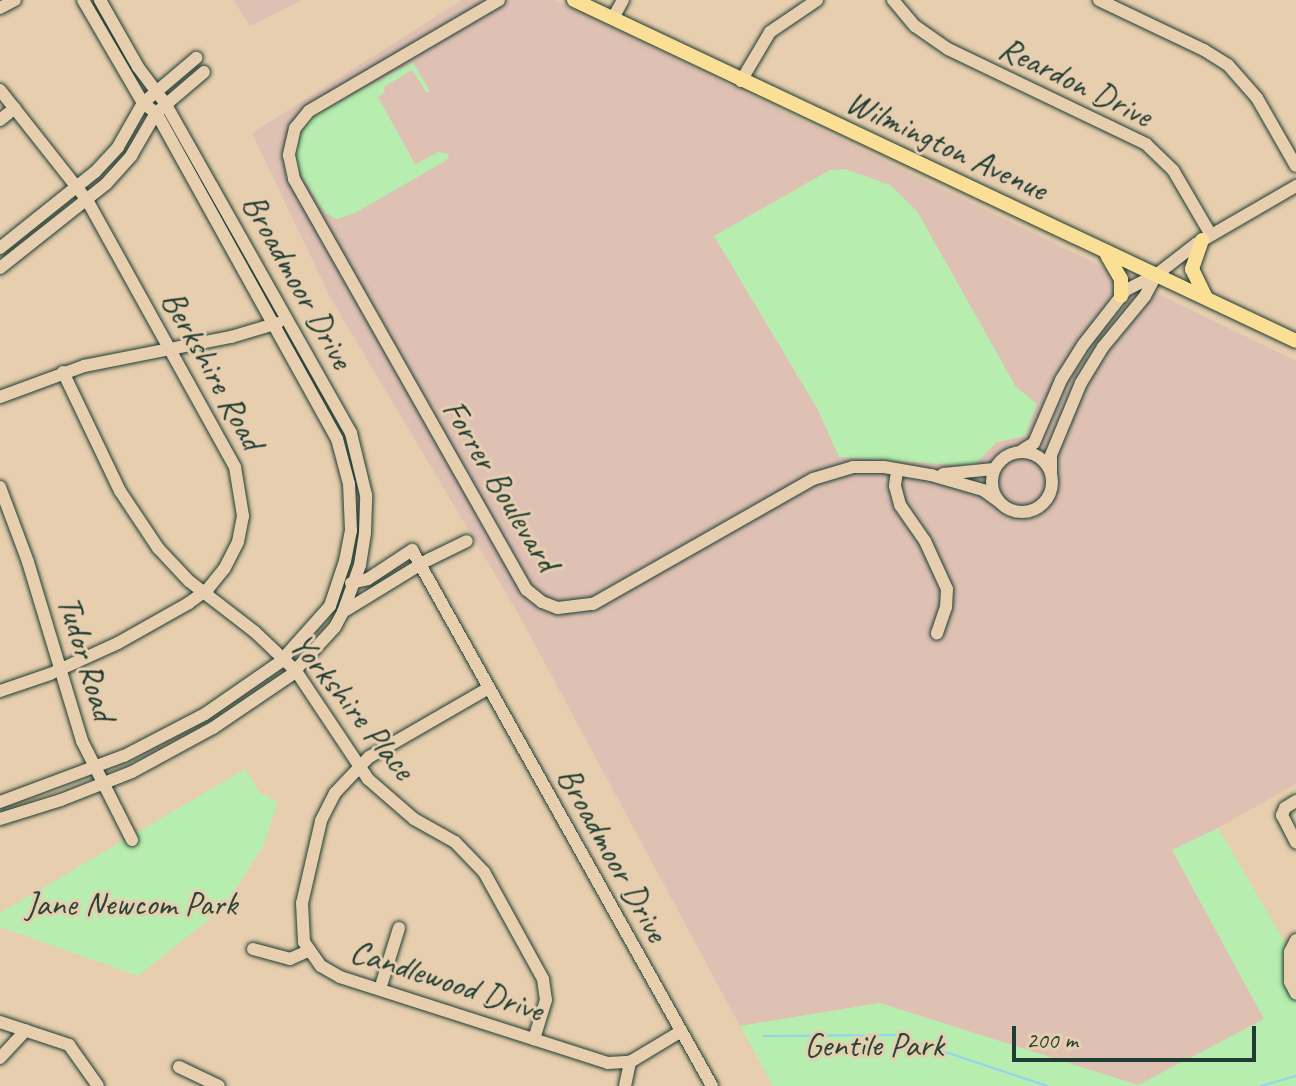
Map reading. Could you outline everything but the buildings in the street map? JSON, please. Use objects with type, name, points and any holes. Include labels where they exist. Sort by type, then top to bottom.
[{"type":"main road","name":"Wilmington Avenue","points":[[574,0],[1296,341]]},
{"type":"main road","points":[[1206,299],[1192,269],[1207,237]]},
{"type":"main road","points":[[1104,251],[1118,271],[1121,296]]},
{"type":"street","points":[[0,8],[15,0]]},
{"type":"street","name":"Broadmoor Drive","points":[[83,0],[149,97],[161,108],[286,318],[357,449],[366,514],[364,545],[343,612]]},
{"type":"street","name":"Broadmoor Drive","points":[[100,0],[149,97]]},
{"type":"street","name":"Forrer Boulevard","points":[[499,0],[309,111],[295,128],[290,143],[294,179],[521,582],[542,602],[567,609],[593,604],[830,473],[868,466],[931,475],[983,490],[1014,511],[1038,508],[1051,491],[1051,455],[1081,383],[1103,347],[1145,296],[1156,275]]},
{"type":"street","points":[[613,18],[623,0]]},
{"type":"street","points":[[741,81],[770,32],[817,0]]},
{"type":"street","name":"Reardon Drive","points":[[893,0],[915,26],[948,49],[1146,144],[1173,170],[1207,237]]},
{"type":"street","points":[[1099,0],[1204,50],[1228,65],[1257,98],[1296,166]]},
{"type":"street","points":[[0,248],[111,156],[149,97],[196,58]]},
{"type":"street","points":[[0,268],[87,200],[123,167],[161,108],[204,72]]},
{"type":"street","name":"Berkshire Road","points":[[0,90],[87,200],[235,467],[243,501],[242,530],[232,557],[203,593],[151,626],[59,670],[0,691]]},
{"type":"street","points":[[0,120],[15,108]]},
{"type":"street","name":"Broadmoor Drive","points":[[161,108],[343,453],[351,514],[349,543],[339,582],[330,606],[284,659]]},
{"type":"street","name":"Forrer Boulevard","points":[[931,475],[994,469],[1009,454],[1034,443],[1061,380],[1083,345],[1121,296],[1156,275],[1207,237],[1296,186]]},
{"type":"street","points":[[0,397],[63,372],[273,325],[286,318]]},
{"type":"street","name":"Yorkshire Place","points":[[63,372],[132,512],[165,557],[296,671],[358,767],[396,806],[455,842],[484,872],[543,979],[546,1000],[534,1039]]},
{"type":"street","points":[[1021,451],[1041,458],[1051,472]]},
{"type":"street","points":[[994,469],[991,482],[998,501]]},
{"type":"street","points":[[897,471],[895,486],[900,505],[925,541],[947,589],[946,607],[937,633]]},
{"type":"street","name":"Tudor Road","points":[[0,487],[28,562],[82,741],[132,840]]},
{"type":"street","points":[[0,819],[102,785],[213,728],[296,671],[335,627],[343,612],[467,541]]},
{"type":"street","points":[[339,582],[354,584],[368,579],[412,550],[419,566]]},
{"type":"street","name":"Broadmoor Drive","points":[[419,566],[712,1086]]},
{"type":"street","points":[[0,802],[95,769],[205,714],[284,659]]},
{"type":"street","points":[[308,951],[301,920],[316,837],[327,807],[358,767],[487,689]]},
{"type":"street","points":[[1296,801],[1283,811],[1296,843]]},
{"type":"street","points":[[380,989],[399,928]]},
{"type":"street","points":[[1296,940],[1290,952],[1290,982],[1296,994]]},
{"type":"street","name":"Candlewood Drive","points":[[253,949],[290,959],[308,951],[329,971],[380,989],[611,1064],[630,1062]]},
{"type":"street","points":[[0,1022],[75,1049],[98,1086]]},
{"type":"street","points":[[0,1058],[26,1030]]},
{"type":"street","points":[[625,1086],[630,1062],[680,1032]]},
{"type":"street","points":[[179,1067],[219,1086]]},
{"type":"shaded area","points":[[233,0],[302,0],[250,26]]},
{"type":"shaded area","points":[[462,0],[554,0],[1296,361],[1296,784],[1195,841],[1278,1044],[1140,1086],[880,1003],[740,1026],[519,615],[330,297],[252,133]]},
{"type":"green space","points":[[413,62],[430,92],[426,92],[412,70],[385,86],[384,93],[378,97],[415,164],[439,152],[449,154],[447,160],[355,213],[337,219],[325,213],[301,175],[295,155],[300,134],[312,117]]},
{"type":"green space","points":[[845,169],[890,185],[917,211],[1016,387],[1037,404],[1025,436],[997,442],[973,466],[839,457],[818,410],[714,236],[830,170]]},
{"type":"green space","name":"Jane Newcom Park","points":[[245,769],[260,793],[278,802],[264,844],[235,891],[208,920],[138,976],[0,927],[0,913]]},
{"type":"green space","name":"Gentile Park","points":[[1218,828],[1296,961],[1296,1086],[773,1086],[740,1026],[880,1003],[1138,1085],[1264,1019],[1172,850]]},
{"type":"waterway","points":[[764,1036],[894,1035],[1047,1086]]},
{"type":"waterway","points":[[1261,1086],[1296,1076]]}]
